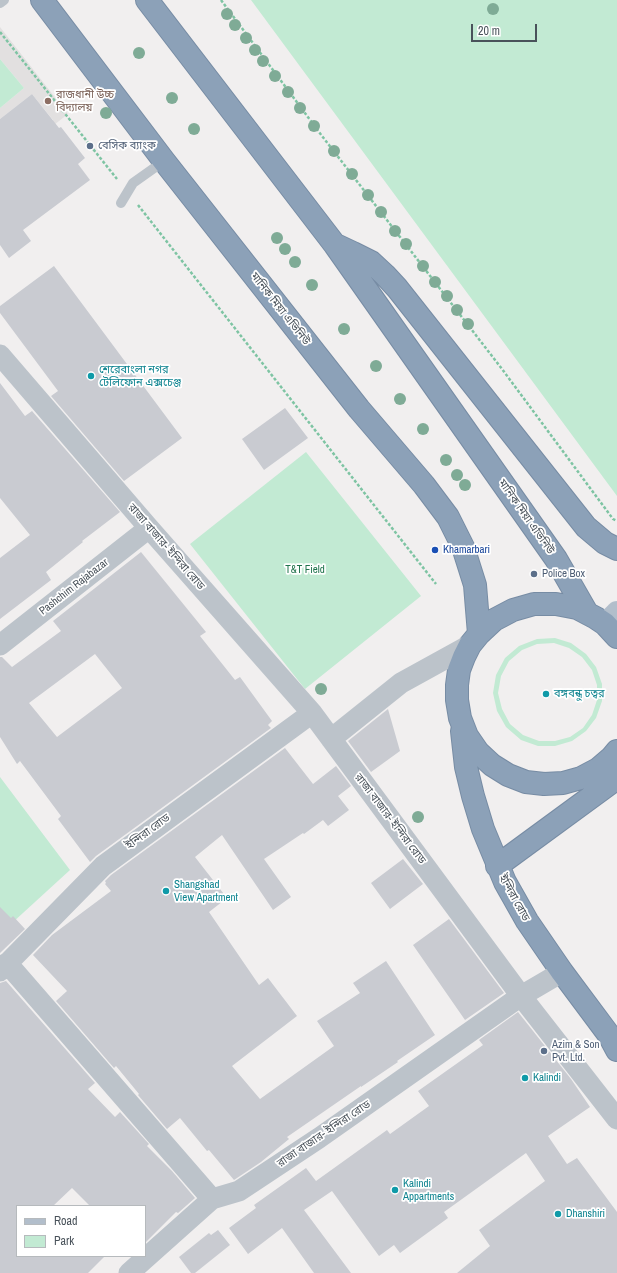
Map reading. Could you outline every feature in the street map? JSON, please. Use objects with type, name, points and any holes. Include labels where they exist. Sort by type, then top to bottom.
[{"type":"highway","name":"মানিক মিয়া এভিনিউ","points":[[42,0],[164,161],[359,409],[424,485],[448,517],[463,547],[475,585],[474,640]]},
{"type":"highway","name":"মানিক মিয়া এভিনিউ","points":[[147,0],[335,244],[556,559],[587,613]]},
{"type":"highway","points":[[335,244],[371,262],[385,275],[397,288],[586,527],[605,542],[617,548]]},
{"type":"highway","points":[[613,624],[577,608],[556,604],[534,604],[513,610],[494,620],[474,640],[464,657],[460,670],[457,685],[457,700],[462,723],[467,736],[478,752],[492,765],[508,775],[526,782],[544,784],[563,783],[581,778],[598,769],[617,751]]},
{"type":"highway","name":"ইন্দিরা রোড","points":[[462,723],[466,767],[473,796],[483,829],[497,866],[527,921],[609,1036],[617,1050]]},
{"type":"highway","points":[[497,866],[617,778]]},
{"type":"street","name":"রাজা বাজার- ইন্দিরা রোড","points":[[0,355],[149,528],[312,713],[521,996]]},
{"type":"street","name":"Pashchim Rajabazar","points":[[0,645],[149,528]]},
{"type":"street","points":[[331,739],[401,683],[474,640]]},
{"type":"street","name":"ইন্দিরা রোড","points":[[4,967],[103,866],[312,713]]},
{"type":"street","points":[[4,967],[212,1199]]},
{"type":"street","name":"রাজা বাজার- ইন্দিরা রোড","points":[[129,1273],[212,1199],[239,1191],[319,1138],[521,996],[562,972]]},
{"type":"street","points":[[521,996],[617,1119]]},
{"type":"lane","points":[[0,3],[4,0]]},
{"type":"lane","points":[[121,203],[133,183],[164,161]]},
{"type":"path","points":[[221,0],[322,136],[502,369],[613,519],[617,521]]},
{"type":"path","points":[[0,32],[128,192],[436,584]]},
{"type":"shaded area","name":"রাজধানী উচ্চ বিদ্যালয়","points":[[0,27],[68,114],[0,167],[53,120],[32,94],[0,119],[0,108],[24,88],[0,59]]},
{"type":"green space","points":[[251,0],[617,0],[617,496]]},
{"type":"green space","points":[[0,59],[24,88],[0,108]]},
{"type":"green space","name":"T&T Field","points":[[306,452],[421,596],[305,689],[190,544]]},
{"type":"green space","points":[[555,638],[571,643],[586,654],[596,667],[602,684],[602,701],[596,718],[586,731],[572,741],[555,746],[538,746],[521,740],[506,727],[497,711],[493,693],[496,675],[505,658],[519,646],[537,639]],"holes":[[[554,643],[569,648],[582,657],[592,670],[597,685],[597,700],[592,715],[583,728],[570,737],[555,741],[539,741],[523,735],[510,724],[502,709],[498,693],[501,676],[509,661],[522,650],[537,644]]]},
{"type":"green space","points":[[0,777],[70,870],[0,934]]},
{"type":"building","points":[[32,94],[59,128],[61,127],[85,158],[78,164],[90,180],[23,230],[31,241],[9,258],[0,245],[0,119]]},
{"type":"building","name":"শেরেবাংলা নগর টেলিফোন এক্সচেঞ্জ","points":[[54,266],[182,438],[124,481],[51,396],[58,391],[0,313],[0,306]]},
{"type":"building","points":[[0,383],[25,416],[32,411],[120,512],[82,541],[83,542],[46,572],[51,580],[0,619],[0,558],[30,535],[0,498]]},
{"type":"building","points":[[285,408],[308,438],[264,470],[242,439]]},
{"type":"building","points":[[141,552],[206,632],[200,636],[235,680],[240,677],[272,721],[268,725],[271,728],[96,856],[90,862],[58,819],[61,816],[20,761],[17,764],[0,737],[0,657],[2,657],[12,667],[61,631],[53,621]],"holes":[[[95,654],[122,688],[57,737],[29,703]]]},
{"type":"building","points":[[388,709],[400,751],[371,772],[348,741]]},
{"type":"building","points":[[285,748],[313,784],[336,766],[351,786],[338,796],[349,810],[328,826],[323,820],[304,834],[303,833],[264,859],[291,897],[273,910],[222,835],[195,857],[227,898],[209,912],[259,985],[268,978],[297,1016],[232,1066],[260,1099],[334,1046],[317,1021],[360,993],[353,983],[386,961],[435,1035],[397,1061],[398,1062],[287,1137],[289,1139],[261,1162],[234,1180],[209,1150],[207,1151],[180,1118],[167,1129],[116,1066],[114,1068],[56,1001],[67,991],[33,955],[52,935],[111,891],[105,884],[105,881],[111,875]]},
{"type":"building","points":[[403,859],[423,884],[390,909],[371,883]]},
{"type":"building","points":[[0,907],[11,918],[13,916],[25,929],[0,953]]},
{"type":"building","points":[[449,919],[504,993],[465,1020],[413,945]]},
{"type":"building","points":[[6,981],[95,1083],[88,1089],[115,1117],[120,1112],[149,1144],[147,1146],[172,1171],[195,1198],[178,1213],[176,1212],[146,1242],[146,1205],[89,1205],[72,1188],[54,1205],[16,1205],[16,1257],[104,1257],[88,1273],[0,1273],[0,983]]},
{"type":"building","points":[[518,1012],[571,1079],[590,1107],[548,1136],[567,1164],[577,1158],[617,1212],[617,1273],[457,1273],[490,1246],[479,1230],[545,1181],[526,1153],[444,1212],[448,1218],[400,1253],[394,1245],[379,1256],[332,1191],[304,1210],[351,1273],[314,1273],[282,1228],[248,1254],[229,1228],[256,1208],[254,1205],[306,1168],[316,1181],[387,1130],[390,1134],[429,1106],[418,1091],[483,1045],[479,1040]]},
{"type":"building","points":[[218,1230],[230,1245],[195,1273],[191,1273],[179,1257],[209,1233],[211,1235]]},
{"type":"place","name":"রাজধানী উচ্চ বিদ্যালয়","points":[[48,101]]},
{"type":"place","name":"বেসিক ব্যাংক","points":[[90,146]]},
{"type":"place","name":"শেরেবাংলা নগর টেলিফোন এক্সচেঞ্জ","points":[[91,376]]},
{"type":"place","name":"Khamarbari","points":[[435,550]]},
{"type":"place","name":"Police Box","points":[[534,574]]},
{"type":"place","name":"বঙ্গবন্ধু চত্বর","points":[[546,694]]},
{"type":"place","name":"Shangshad View Apartment","points":[[166,891]]},
{"type":"place","name":"Azim & Son Pvt. Ltd.","points":[[544,1051]]},
{"type":"place","name":"Kalindi","points":[[525,1078]]},
{"type":"place","name":"Kalindi Appartments","points":[[395,1190]]},
{"type":"place","name":"Dhanshiri","points":[[558,1214]]}]
